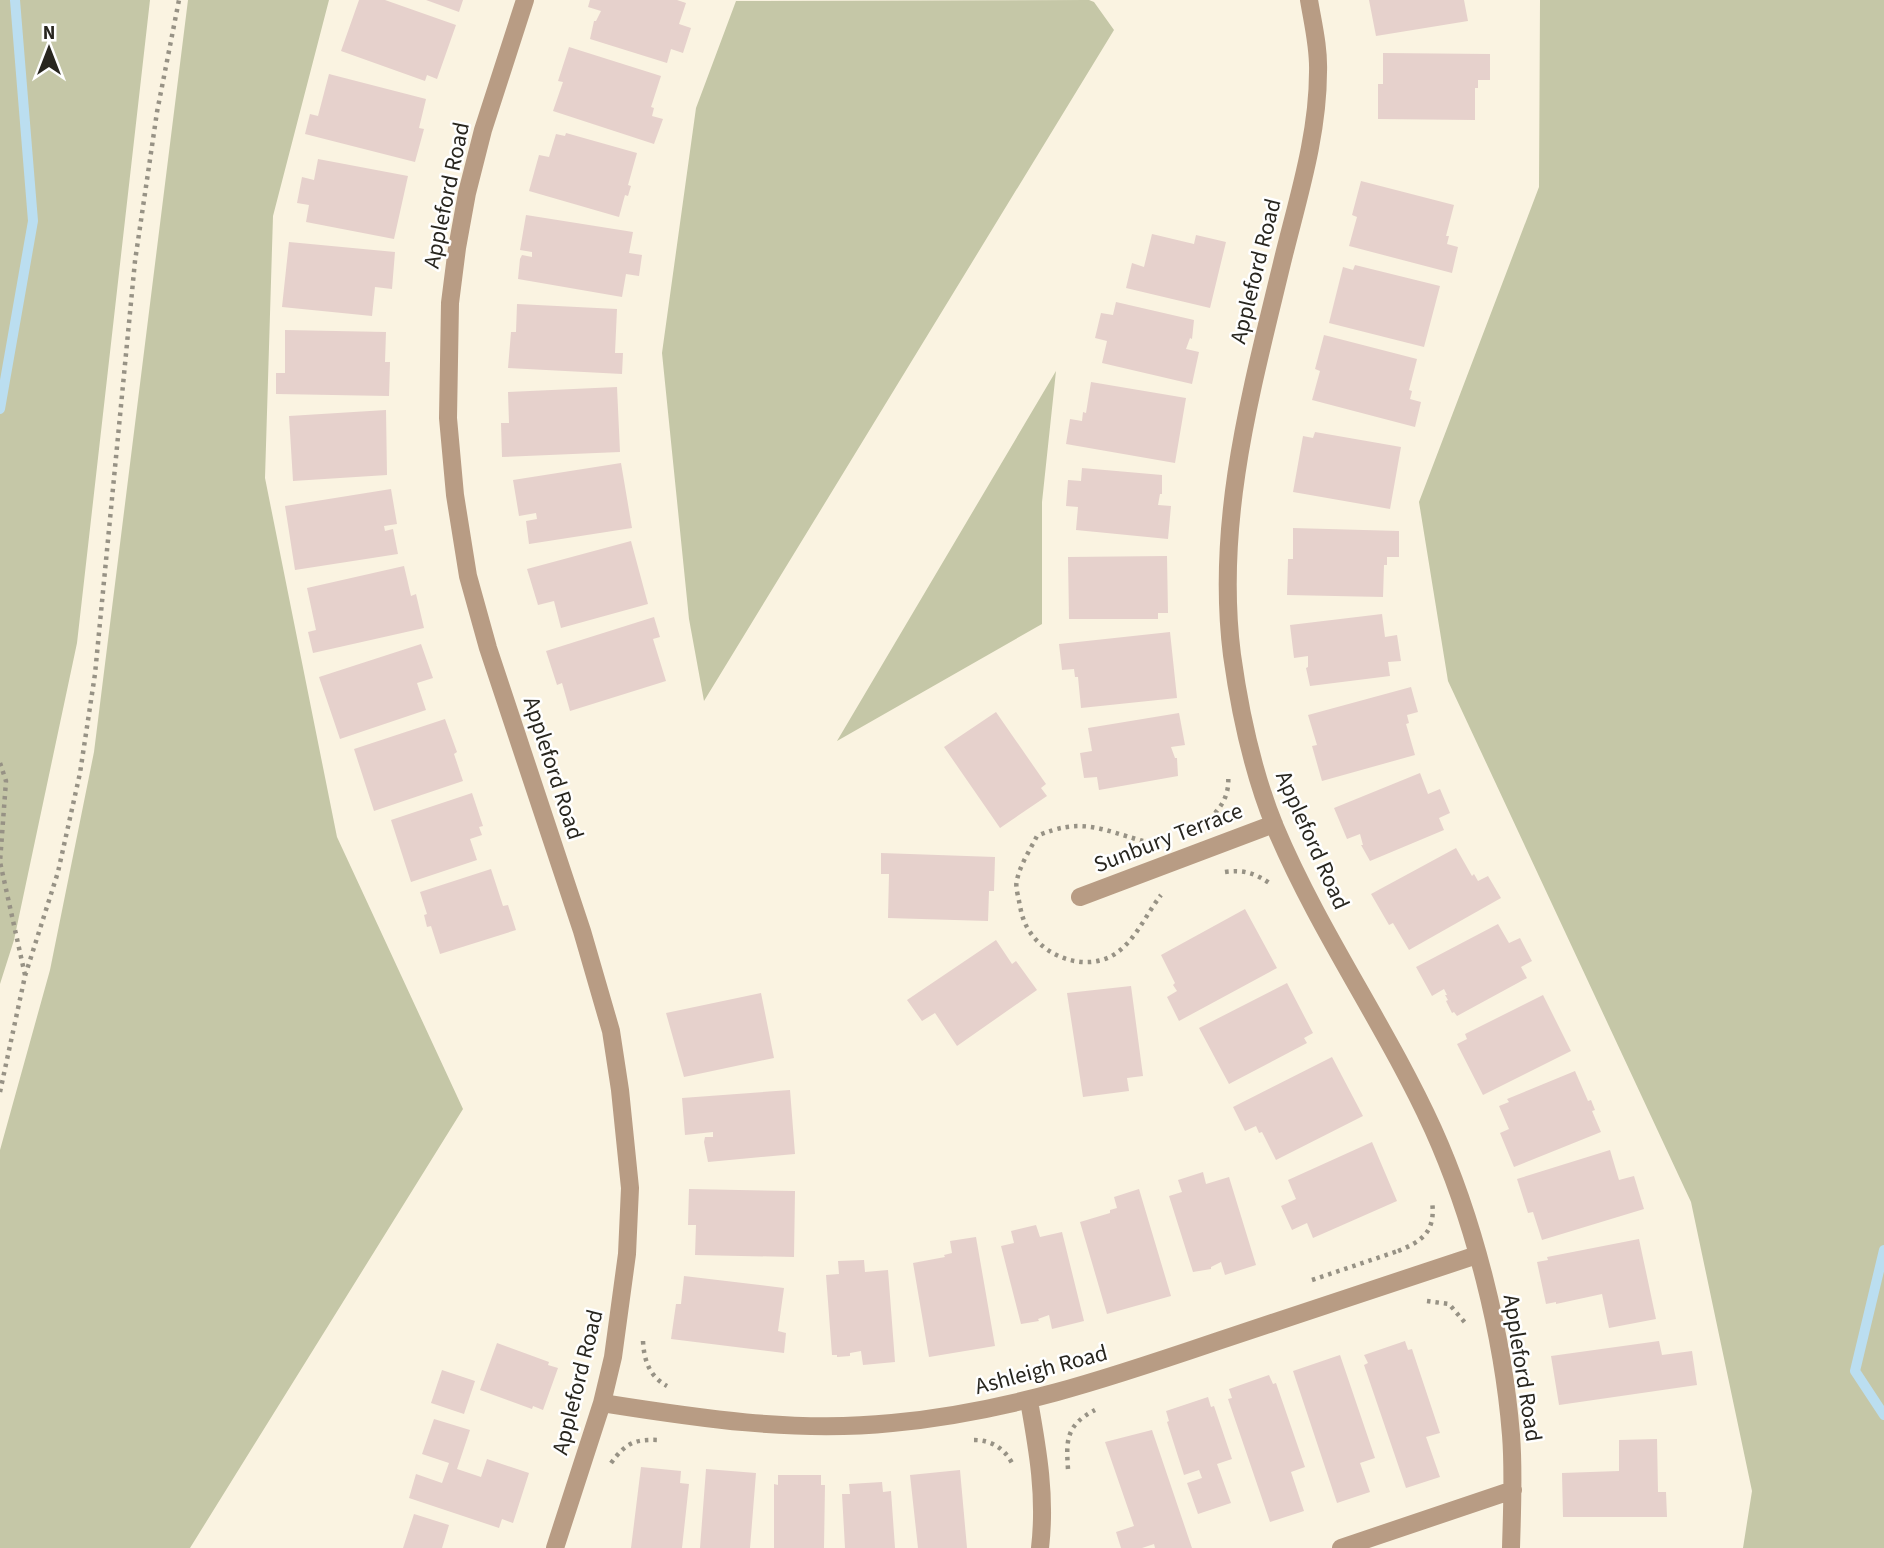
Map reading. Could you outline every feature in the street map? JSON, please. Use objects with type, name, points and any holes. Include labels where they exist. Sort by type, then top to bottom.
[{"type":"street","name":"Appleford Road","points":[[525,0],[483,130],[467,193],[450,303],[448,418],[455,495],[468,576],[488,648],[582,931],[611,1031],[630,1188],[621,1308],[601,1403],[555,1548]]},
{"type":"street","name":"Appleford Road","points":[[1309,0],[1319,68],[1317,103],[1237,463],[1228,555],[1229,612],[1238,691],[1258,779],[1274,824],[1310,901],[1434,1132],[1477,1255],[1494,1320],[1511,1434],[1511,1548]]},
{"type":"street","name":"Sunbury Terrace","points":[[1080,897],[1274,824]]},
{"type":"street","name":"Ashleigh Road","points":[[601,1403],[762,1424],[825,1426],[890,1424],[972,1413],[1029,1401],[1103,1380],[1477,1255]]},
{"type":"street","points":[[1029,1401],[1043,1482],[1044,1518],[1040,1548]]},
{"type":"street","points":[[1341,1548],[1513,1490]]},
{"type":"path","points":[[0,1092],[25,976],[58,872],[80,773],[95,674],[135,261],[157,112],[179,0]]},
{"type":"path","points":[[0,763],[6,781],[0,862],[25,976]]},
{"type":"path","points":[[1308,1281],[1398,1251]]},
{"type":"path","points":[[645,1329],[644,1356],[649,1370],[658,1381],[671,1388]]},
{"type":"path","points":[[607,1474],[611,1462],[634,1441],[664,1440]]},
{"type":"green space","points":[[0,0],[150,0],[77,643],[14,940],[0,984]]},
{"type":"green space","points":[[188,0],[329,0],[273,216],[265,478],[337,837],[463,1109],[190,1548],[0,1548],[0,1150],[50,970],[94,752]]},
{"type":"green space","points":[[1540,0],[1884,0],[1884,1548],[1743,1548],[1752,1491],[1691,1202],[1448,681],[1419,502],[1539,187]]},
{"type":"green space","points":[[736,1],[1094,2],[1114,30],[704,701],[689,619],[662,353],[696,108]]},
{"type":"green space","points":[[1056,371],[1042,502],[1042,624],[837,741]]},
{"type":"building","points":[[359,0],[385,0],[456,25],[437,79],[427,75],[425,81],[341,51]]},
{"type":"building","points":[[426,0],[463,0],[459,12]]},
{"type":"building","points":[[590,0],[677,0],[686,3],[679,24],[691,28],[683,53],[671,49],[667,63],[590,39],[594,21],[601,11],[588,7]]},
{"type":"building","points":[[1369,0],[1464,0],[1468,21],[1376,36]]},
{"type":"building","points":[[569,47],[661,76],[651,107],[654,108],[652,116],[663,119],[654,144],[553,111],[563,82],[558,81]]},
{"type":"building","points":[[1383,53],[1490,54],[1490,80],[1478,80],[1478,88],[1475,88],[1475,120],[1378,119],[1378,84],[1383,84]]},
{"type":"building","points":[[329,74],[426,99],[419,128],[424,129],[415,162],[305,134],[310,114],[318,116]]},
{"type":"building","points":[[566,133],[637,153],[628,185],[631,186],[628,196],[625,195],[619,217],[529,191],[539,155],[549,157],[556,134],[565,136]]},
{"type":"building","points":[[318,159],[408,176],[394,239],[306,222],[309,205],[297,203],[302,177],[314,180]]},
{"type":"building","points":[[1361,181],[1454,205],[1446,236],[1449,236],[1447,244],[1458,247],[1452,273],[1349,246],[1357,217],[1352,215]]},
{"type":"building","points":[[526,215],[633,232],[629,253],[642,255],[639,276],[626,274],[622,297],[518,279],[522,255],[532,257],[532,252],[520,250]]},
{"type":"building","points":[[1152,234],[1194,244],[1196,235],[1226,242],[1210,308],[1126,288],[1132,263],[1144,267]]},
{"type":"building","points":[[289,242],[395,252],[392,289],[375,287],[372,316],[282,307]]},
{"type":"building","points":[[1355,265],[1440,286],[1424,347],[1329,323],[1343,267],[1353,270]]},
{"type":"building","points":[[1116,302],[1194,320],[1192,339],[1190,338],[1186,349],[1199,352],[1192,384],[1102,363],[1107,341],[1095,338],[1101,313],[1113,315]]},
{"type":"building","points":[[517,304],[617,309],[615,353],[623,353],[622,374],[508,368],[511,332],[516,332]]},
{"type":"building","points":[[285,330],[386,332],[385,362],[390,362],[389,396],[276,394],[276,373],[285,373]]},
{"type":"building","points":[[1324,335],[1417,359],[1409,390],[1412,391],[1410,399],[1421,402],[1415,427],[1312,400],[1320,371],[1315,369]]},
{"type":"building","points":[[1091,382],[1186,398],[1175,463],[1066,444],[1070,419],[1082,421],[1083,412],[1086,413]]},
{"type":"building","points":[[617,387],[620,452],[502,457],[501,423],[509,423],[508,392]]},
{"type":"building","points":[[386,410],[387,475],[293,481],[289,416]]},
{"type":"building","points":[[1315,432],[1401,447],[1390,509],[1293,492],[1303,436],[1313,438]]},
{"type":"building","points":[[621,463],[632,528],[529,544],[526,521],[537,519],[536,513],[519,516],[513,480]]},
{"type":"building","points":[[1082,468],[1162,475],[1162,494],[1158,505],[1171,506],[1168,539],[1076,530],[1078,507],[1066,506],[1068,480],[1081,481]]},
{"type":"building","points":[[391,489],[397,524],[384,526],[385,531],[393,529],[398,554],[295,570],[285,506]]},
{"type":"building","points":[[1293,528],[1399,531],[1399,557],[1387,557],[1387,565],[1384,565],[1383,597],[1287,595],[1288,559],[1293,559]]},
{"type":"building","points":[[631,541],[648,604],[561,628],[554,601],[538,605],[527,569]]},
{"type":"building","points":[[1167,556],[1168,613],[1158,613],[1158,619],[1069,619],[1068,557]]},
{"type":"building","points":[[404,566],[411,596],[416,594],[424,628],[313,653],[308,632],[316,630],[307,588]]},
{"type":"building","points":[[1382,614],[1385,637],[1397,635],[1401,661],[1388,662],[1390,676],[1310,686],[1306,668],[1308,656],[1294,658],[1290,625]]},
{"type":"building","points":[[654,617],[660,637],[653,639],[666,681],[570,711],[562,683],[557,685],[546,651]]},
{"type":"building","points":[[1170,632],[1177,698],[1081,708],[1078,677],[1075,677],[1074,669],[1062,670],[1059,644]]},
{"type":"building","points":[[421,644],[433,678],[417,683],[426,710],[340,739],[319,677]]},
{"type":"building","points":[[1411,687],[1418,712],[1407,715],[1409,723],[1406,724],[1415,755],[1322,781],[1312,746],[1317,745],[1308,715]]},
{"type":"building","points":[[996,712],[1046,784],[1041,788],[1047,796],[1000,828],[944,747]]},
{"type":"building","points":[[1179,713],[1185,745],[1171,747],[1177,758],[1178,776],[1099,790],[1097,777],[1084,778],[1080,753],[1092,751],[1088,728]]},
{"type":"building","points":[[445,719],[457,752],[454,754],[463,781],[374,811],[354,749]]},
{"type":"building","points":[[1420,773],[1428,794],[1440,789],[1450,813],[1439,818],[1444,830],[1370,861],[1361,845],[1360,834],[1347,839],[1334,808]]},
{"type":"building","points":[[472,793],[483,826],[479,827],[482,835],[470,839],[477,860],[411,882],[391,820]]},
{"type":"building","points":[[1456,848],[1472,876],[1474,874],[1478,881],[1488,876],[1501,898],[1409,950],[1393,923],[1389,925],[1371,894]]},
{"type":"building","points":[[881,853],[995,857],[994,891],[989,891],[988,921],[888,918],[889,874],[881,874]]},
{"type":"building","points":[[491,869],[503,906],[508,905],[516,930],[440,954],[431,926],[427,927],[424,915],[427,914],[420,892]]},
{"type":"building","points":[[1245,909],[1277,968],[1179,1021],[1167,997],[1177,991],[1173,985],[1175,983],[1161,955]]},
{"type":"building","points":[[1498,924],[1509,943],[1520,938],[1532,961],[1521,967],[1527,978],[1457,1016],[1452,1013],[1446,1001],[1448,1000],[1444,989],[1432,996],[1416,967]]},
{"type":"building","points":[[996,940],[1012,964],[1016,961],[1037,990],[957,1046],[935,1013],[922,1021],[907,1000]]},
{"type":"building","points":[[1287,983],[1313,1033],[1304,1038],[1307,1043],[1229,1084],[1199,1028]]},
{"type":"building","points":[[1131,986],[1143,1076],[1127,1078],[1129,1091],[1083,1097],[1067,993]]},
{"type":"building","points":[[761,993],[774,1058],[684,1077],[666,1013]]},
{"type":"building","points":[[1543,995],[1571,1051],[1483,1095],[1457,1044],[1467,1039],[1465,1034]]},
{"type":"building","points":[[1332,1057],[1363,1116],[1276,1160],[1262,1132],[1259,1133],[1256,1126],[1245,1131],[1233,1107]]},
{"type":"building","points":[[1575,1071],[1588,1101],[1591,1100],[1595,1110],[1592,1111],[1601,1132],[1514,1167],[1500,1133],[1509,1129],[1499,1106],[1509,1102],[1507,1099]]},
{"type":"building","points":[[790,1090],[795,1154],[708,1162],[704,1142],[705,1137],[713,1137],[713,1132],[685,1135],[682,1098]]},
{"type":"building","points":[[1372,1142],[1397,1201],[1313,1238],[1307,1223],[1292,1230],[1281,1206],[1296,1199],[1288,1180]]},
{"type":"building","points":[[1610,1150],[1619,1180],[1634,1176],[1644,1209],[1542,1240],[1533,1212],[1528,1213],[1517,1179]]},
{"type":"building","points":[[1203,1172],[1206,1184],[1229,1177],[1256,1265],[1225,1275],[1221,1262],[1211,1269],[1193,1272],[1169,1196],[1182,1192],[1178,1180]]},
{"type":"building","points":[[689,1189],[795,1191],[794,1257],[695,1255],[696,1225],[688,1225]]},
{"type":"building","points":[[1139,1189],[1171,1296],[1107,1314],[1080,1222],[1110,1213],[1110,1210],[1117,1208],[1114,1197]]},
{"type":"building","points":[[1036,1225],[1040,1237],[1062,1232],[1084,1321],[1052,1329],[1049,1315],[1038,1319],[1039,1321],[1021,1324],[1001,1246],[1014,1243],[1011,1231]]},
{"type":"building","points":[[976,1237],[995,1346],[929,1357],[913,1263],[945,1257],[944,1255],[952,1253],[950,1241]]},
{"type":"building","points":[[1639,1239],[1656,1319],[1609,1328],[1602,1294],[1546,1304],[1537,1262],[1548,1260],[1547,1257]]},
{"type":"building","points":[[864,1260],[865,1272],[888,1270],[895,1362],[863,1365],[861,1351],[850,1353],[850,1356],[832,1355],[826,1275],[839,1274],[838,1261]]},
{"type":"building","points":[[684,1276],[784,1288],[778,1331],[786,1333],[784,1353],[671,1339],[676,1304],[681,1304]]},
{"type":"building","points":[[1405,1341],[1408,1350],[1412,1349],[1440,1433],[1426,1437],[1440,1477],[1406,1488],[1364,1365],[1368,1363],[1364,1355]]},
{"type":"building","points":[[1659,1341],[1662,1355],[1692,1351],[1697,1385],[1559,1405],[1551,1356]]},
{"type":"building","points":[[497,1343],[549,1362],[548,1365],[558,1368],[543,1410],[533,1406],[532,1409],[480,1390]]},
{"type":"building","points":[[1340,1355],[1375,1458],[1360,1463],[1370,1492],[1337,1503],[1293,1371]]},
{"type":"building","points":[[442,1370],[475,1381],[464,1414],[431,1403]]},
{"type":"building","points":[[1269,1375],[1273,1384],[1276,1383],[1305,1467],[1291,1472],[1304,1511],[1270,1522],[1228,1399],[1232,1398],[1229,1389]]},
{"type":"building","points":[[1208,1397],[1211,1407],[1214,1406],[1232,1459],[1217,1464],[1231,1503],[1198,1514],[1187,1483],[1202,1478],[1199,1470],[1184,1475],[1166,1411]]},
{"type":"building","points":[[434,1419],[470,1430],[457,1469],[481,1477],[487,1459],[529,1473],[513,1523],[502,1519],[499,1528],[409,1498],[416,1474],[442,1483],[449,1463],[422,1454]]},
{"type":"building","points":[[1152,1430],[1192,1548],[1155,1548],[1154,1544],[1142,1548],[1121,1548],[1116,1532],[1134,1526],[1105,1442]]},
{"type":"building","points":[[1657,1439],[1658,1492],[1666,1492],[1667,1517],[1563,1517],[1562,1473],[1619,1471],[1619,1440]]},
{"type":"building","points":[[641,1467],[681,1471],[680,1483],[689,1484],[682,1548],[631,1548]]},
{"type":"building","points":[[706,1469],[756,1473],[750,1548],[700,1548]]},
{"type":"building","points":[[960,1470],[967,1548],[918,1548],[910,1475]]},
{"type":"building","points":[[778,1475],[821,1475],[821,1485],[825,1485],[824,1548],[774,1548],[774,1484],[778,1485]]},
{"type":"building","points":[[882,1482],[883,1492],[891,1491],[895,1548],[845,1548],[842,1494],[850,1494],[849,1484]]},
{"type":"building","points":[[414,1514],[449,1525],[442,1548],[403,1548]]},
{"type":"waterway","points":[[0,409],[33,221],[15,0]]},
{"type":"waterway","points":[[1884,1250],[1855,1371],[1884,1415]]}]
